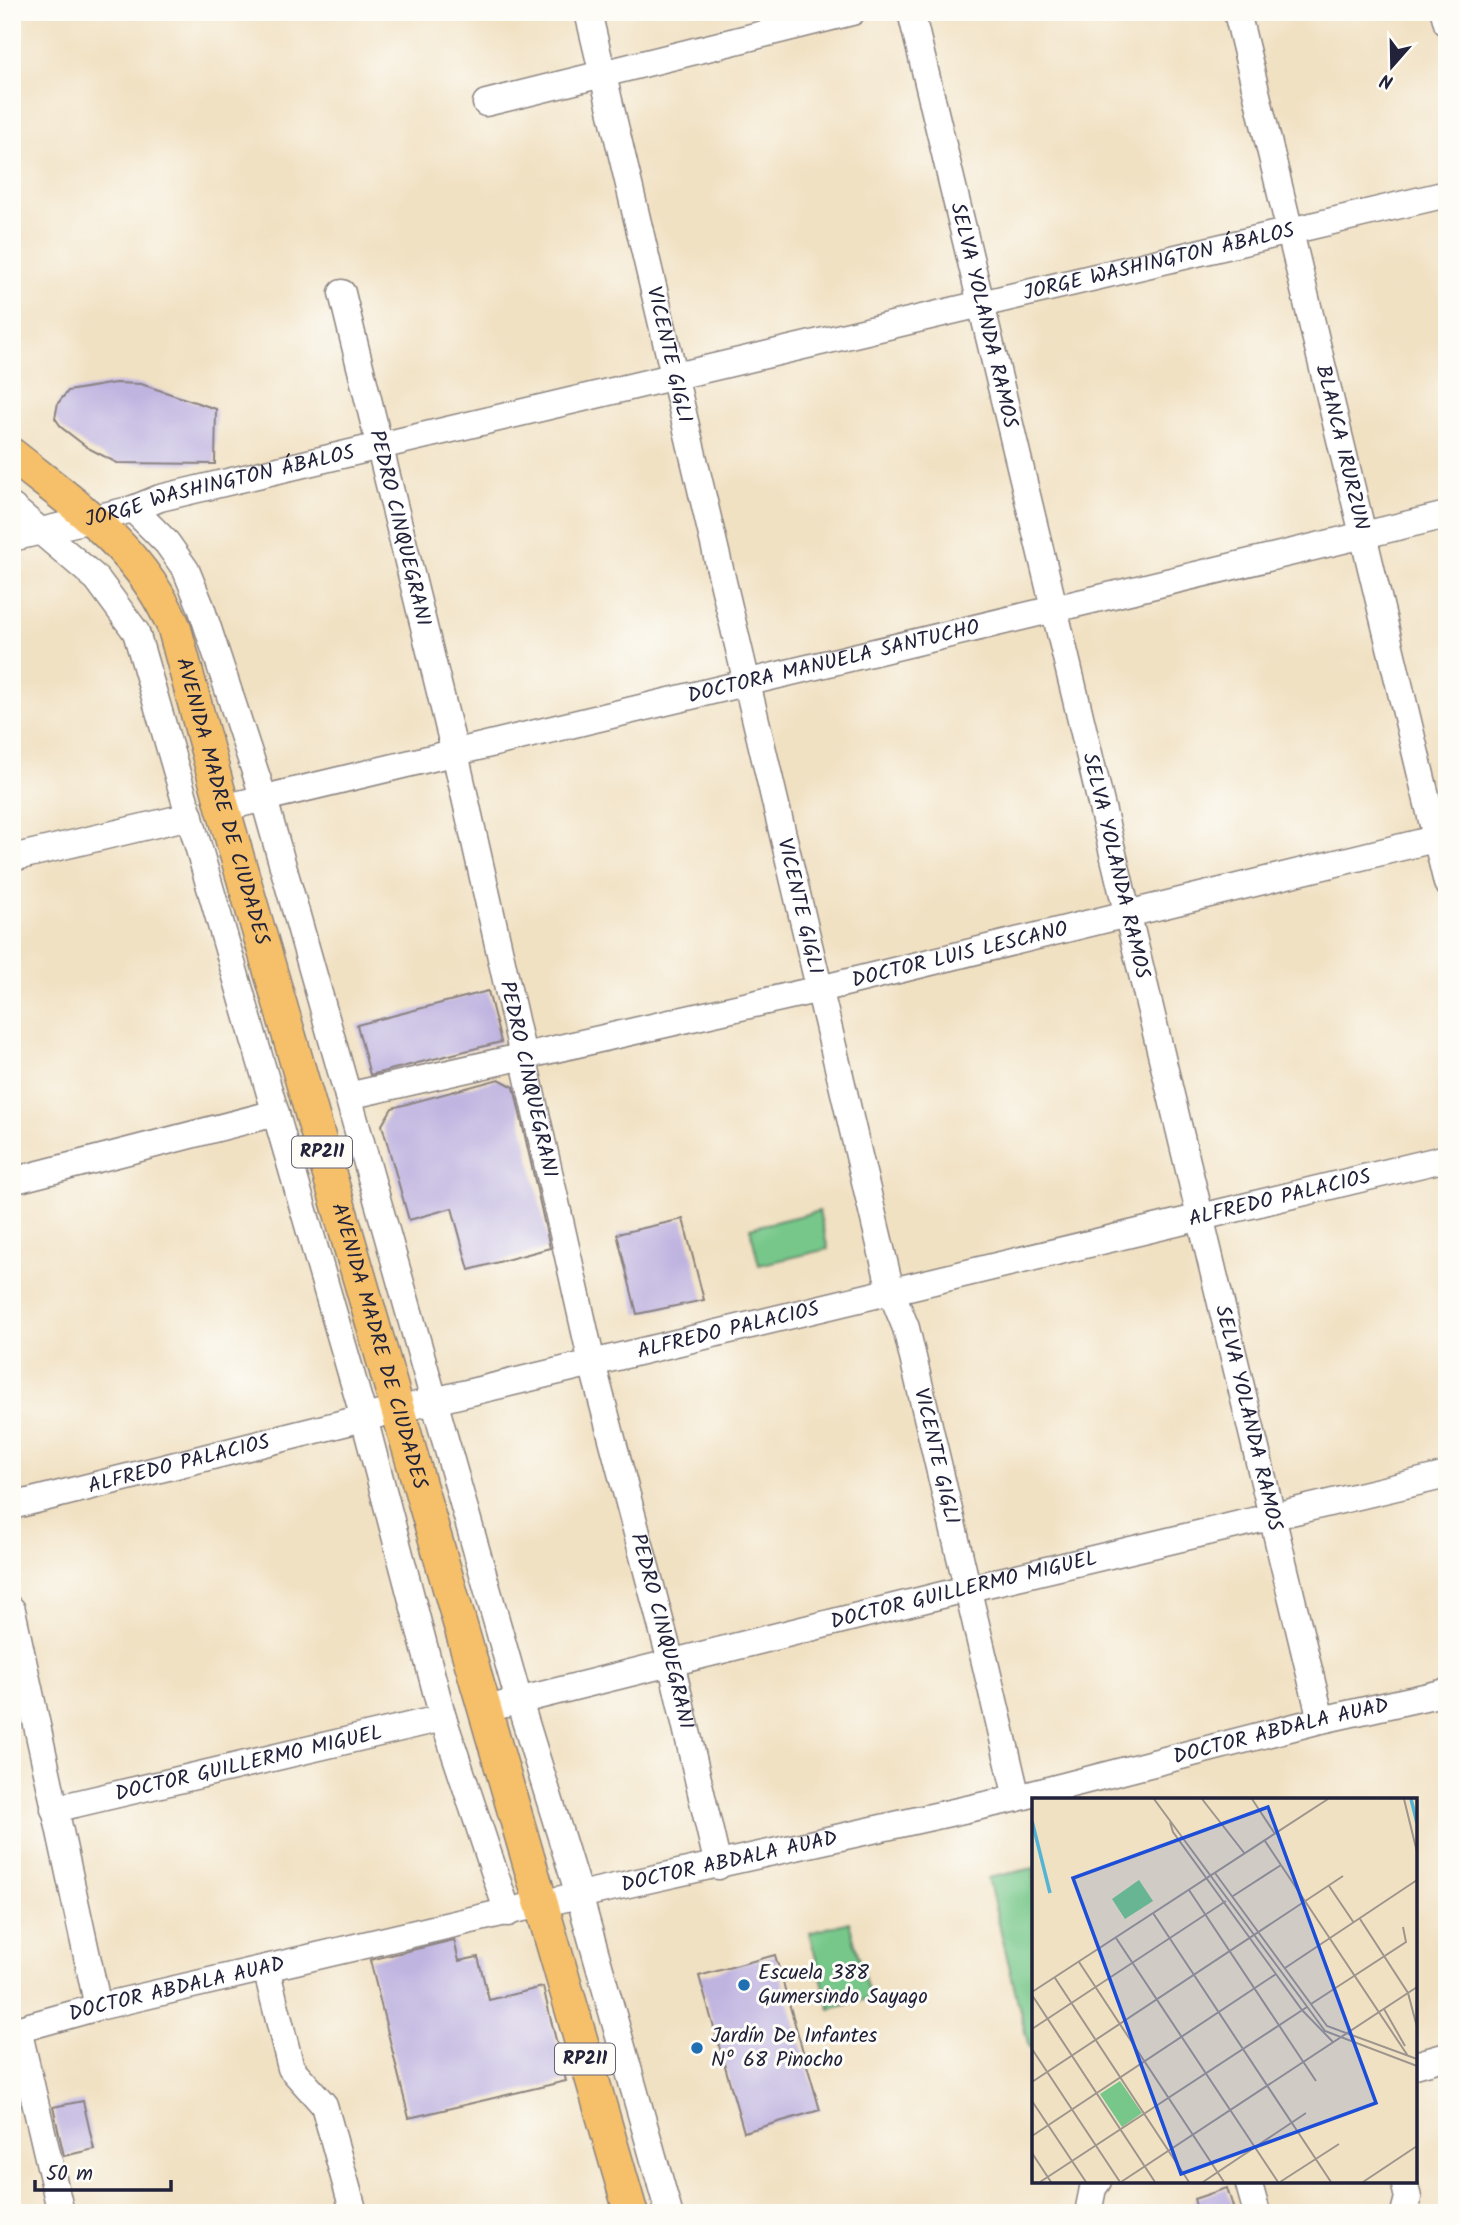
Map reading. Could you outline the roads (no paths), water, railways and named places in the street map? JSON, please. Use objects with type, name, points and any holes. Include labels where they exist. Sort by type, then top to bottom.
[{"type":"main road","name":"AVENIDA MADRE DE CIUDADES","points":[[12,455],[118,541],[141,567],[164,603],[174,627],[223,808],[483,1711],[524,1910],[631,2213]]},
{"type":"street","name":"VICENTE GIGLI","points":[[588,12],[891,1291],[906,1328],[1017,1798]]},
{"type":"street","points":[[486,103],[852,12]]},
{"type":"street","name":"SELVA YOLANDA RAMOS","points":[[911,12],[1321,1720]]},
{"type":"street","name":"BLANCA IRURZUN","points":[[1237,12],[1363,535],[1441,837],[1447,883]]},
{"type":"street","points":[[1444,12],[1447,23]]},
{"type":"street","name":"JORGE WASHINGTON ÁBALOS","points":[[12,538],[133,509],[160,498],[1447,194]]},
{"type":"street","name":"PEDRO CINQUEGRANI","points":[[342,293],[455,753],[592,1363],[671,1662],[718,1866]]},
{"type":"street","points":[[12,507],[44,531],[97,579],[136,632],[364,1418],[443,1718],[524,1910]]},
{"type":"street","points":[[133,509],[167,542],[186,570],[201,607],[264,799],[433,1401],[519,1701],[579,1895],[669,2213]]},
{"type":"street","name":"DOCTORA MANUELA SANTUCHO","points":[[223,808],[1447,515]]},
{"type":"street","points":[[12,858],[190,816]]},
{"type":"street","name":"DOCTOR LUIS LESCANO","points":[[348,1096],[820,989],[1441,837]]},
{"type":"street","points":[[12,1181],[276,1113]]},
{"type":"street","name":"ALFREDO PALACIOS","points":[[12,1506],[433,1401],[1447,1158]]},
{"type":"street","name":"DOCTOR GUILLERMO MIGUEL","points":[[483,1711],[966,1588],[1447,1475]]},
{"type":"street","points":[[12,1610],[98,2007]]},
{"type":"street","name":"DOCTOR ABDALA AUAD","points":[[15,2030],[98,2007],[524,1910],[579,1895],[1017,1798],[1321,1720],[1447,1692]]},
{"type":"street","name":"DOCTOR GUILLERMO MIGUEL","points":[[54,1809],[443,1718]]},
{"type":"street","points":[[266,1969],[291,2068],[324,2105],[354,2213]]},
{"type":"street","points":[[15,2030],[61,2213]]},
{"type":"street","points":[[1417,2064],[1447,2056]]},
{"type":"street","points":[[1088,2213],[1097,2183]]},
{"type":"street","points":[[1249,2183],[1258,2213]]},
{"type":"street","points":[[1404,2183],[1408,2198],[1404,2213]]},
{"type":"place","name":"Escuela 388 Gumersindo Sayago","points":[[744,1985]]},
{"type":"place","name":"Jardín De Infantes Nº 68 Pinocho","points":[[697,2048]]}]
